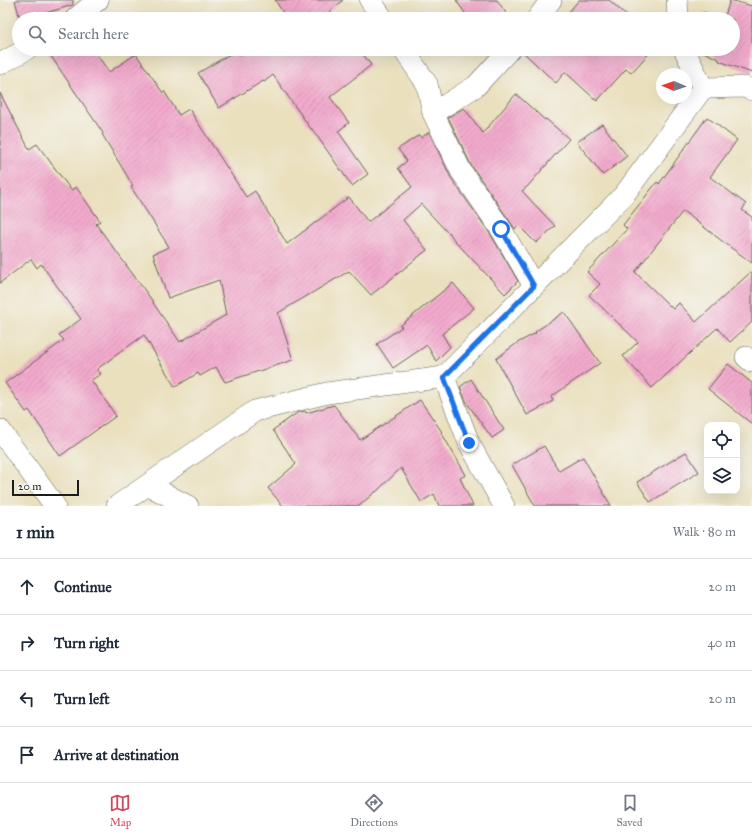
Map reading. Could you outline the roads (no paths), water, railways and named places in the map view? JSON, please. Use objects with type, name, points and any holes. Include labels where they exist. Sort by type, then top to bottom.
[{"type":"street","points":[[83,12],[98,0]]},
{"type":"street","points":[[370,0],[378,12]]},
{"type":"street","points":[[543,12],[552,0]]},
{"type":"street","points":[[677,0],[678,12]]},
{"type":"street","points":[[0,64],[14,56]]},
{"type":"street","points":[[409,56],[427,84],[433,113],[461,170],[501,229],[534,286]]},
{"type":"street","points":[[433,113],[476,86],[504,56]]},
{"type":"street","points":[[687,56],[703,88]]},
{"type":"street","points":[[703,88],[745,87],[752,90]]},
{"type":"street","points":[[117,506],[255,411],[327,393],[444,377],[624,195],[703,88]]},
{"type":"street","points":[[444,377],[469,443],[504,506]]},
{"type":"street","points":[[0,430],[55,506]]},
{"type":"street","points":[[148,485],[188,506]]}]
